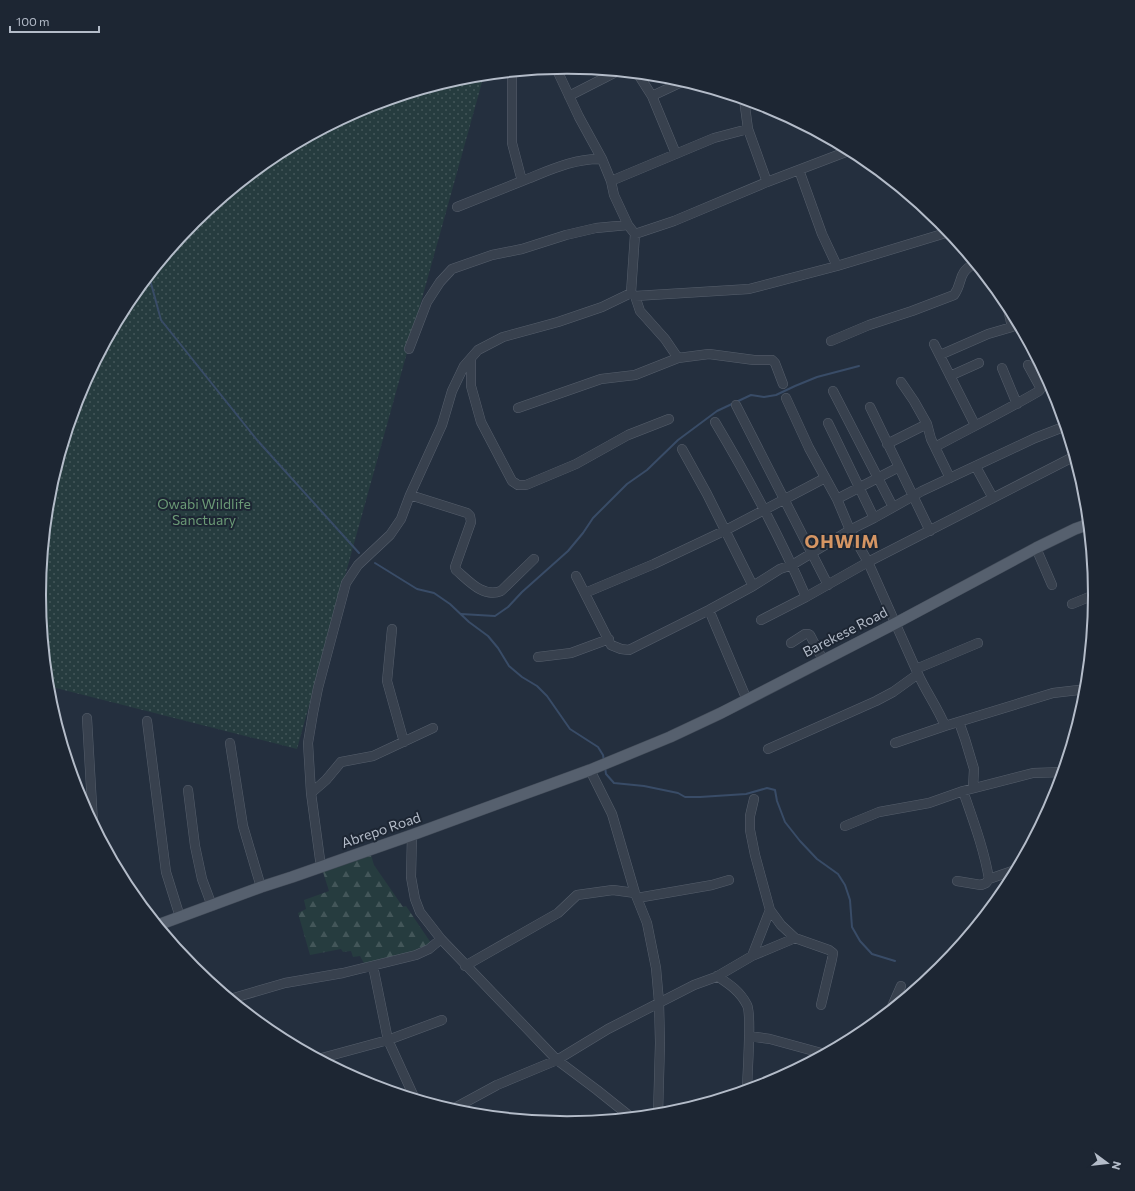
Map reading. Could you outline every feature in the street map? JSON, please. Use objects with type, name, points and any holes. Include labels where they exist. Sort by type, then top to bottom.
[{"type":"main road","name":"Barekese Road","points":[[612,760],[670,737],[747,700],[896,623],[1036,548],[1074,529],[1085,525]]},
{"type":"main road","name":"Abrepo Road","points":[[162,923],[261,887],[292,878],[321,866],[412,835],[595,768],[612,760]]},
{"type":"street","points":[[559,74],[589,137],[602,159],[611,181],[614,195],[628,225],[635,234],[633,294],[640,311],[665,339],[678,358]]},
{"type":"street","points":[[569,96],[609,76]]},
{"type":"street","points":[[512,77],[512,143],[522,181]]},
{"type":"street","points":[[641,79],[652,96],[676,154]]},
{"type":"street","points":[[652,96],[675,85]]},
{"type":"street","points":[[745,106],[748,129],[766,182]]},
{"type":"street","points":[[611,181],[714,138],[748,129]]},
{"type":"street","points":[[635,234],[674,221],[766,182],[842,153]]},
{"type":"street","points":[[457,207],[574,162],[591,158],[602,159]]},
{"type":"street","points":[[799,170],[822,234],[837,266]]},
{"type":"street","points":[[409,349],[427,302],[440,282],[452,269],[492,255],[522,249],[566,235],[596,228],[628,225]]},
{"type":"street","points":[[321,866],[311,792],[308,743],[313,713],[332,633],[346,583],[358,565],[390,535],[401,519],[410,495],[442,425],[452,392],[464,366],[478,350],[503,336],[558,322],[633,294],[749,289],[837,266],[943,234]]},
{"type":"street","points":[[830,341],[869,325],[954,295],[957,291],[961,275],[971,266]]},
{"type":"street","points":[[940,355],[988,334],[1012,327],[1011,322]]},
{"type":"street","points":[[934,344],[975,425]]},
{"type":"street","points":[[518,408],[601,379],[635,375],[678,358],[709,354],[754,360],[772,360],[775,363],[783,384]]},
{"type":"street","points":[[471,358],[471,386],[481,422],[512,481],[518,485],[526,485],[576,464],[628,435],[669,419]]},
{"type":"street","points":[[950,376],[979,363]]},
{"type":"street","points":[[1028,365],[1039,387],[1041,388]]},
{"type":"street","points":[[1002,368],[1017,404]]},
{"type":"street","points":[[901,382],[927,424],[950,478]]},
{"type":"street","points":[[936,447],[1017,404],[1040,391],[1041,388],[1045,387]]},
{"type":"street","points":[[833,392],[893,507]]},
{"type":"street","points":[[786,398],[850,530],[868,562],[923,686],[945,726]]},
{"type":"street","points":[[736,405],[813,552],[828,585]]},
{"type":"street","points":[[870,407],[930,531]]},
{"type":"street","points":[[715,422],[745,472],[792,565],[806,597]]},
{"type":"street","points":[[828,422],[874,518]]},
{"type":"street","points":[[888,444],[927,424]]},
{"type":"street","points":[[576,576],[611,645],[621,650],[629,650],[709,610],[753,586],[780,569],[792,565],[850,530],[913,496],[1035,438],[1061,428]]},
{"type":"street","points":[[682,449],[726,530],[753,586]]},
{"type":"street","points":[[761,620],[806,597],[868,562],[1070,458]]},
{"type":"street","points":[[836,499],[899,467]]},
{"type":"street","points":[[976,467],[993,498]]},
{"type":"street","points":[[585,593],[654,564],[726,530],[826,478]]},
{"type":"street","points":[[410,495],[467,513],[470,516],[471,522],[454,567],[483,592],[495,594],[501,591],[534,559]]},
{"type":"street","points":[[1036,548],[1052,585]]},
{"type":"street","points":[[1072,604],[1089,597]]},
{"type":"street","points":[[709,610],[747,700]]},
{"type":"street","points":[[392,629],[387,681],[404,742]]},
{"type":"street","points":[[791,643],[805,634],[810,635],[823,660]]},
{"type":"street","points":[[538,657],[571,653],[609,640]]},
{"type":"street","points":[[768,748],[894,692],[917,672],[978,643]]},
{"type":"street","points":[[895,743],[945,726],[1054,693],[1080,690]]},
{"type":"street","points":[[86,718],[92,808]]},
{"type":"street","points":[[147,721],[166,872],[180,917]]},
{"type":"street","points":[[959,722],[974,769],[973,788]]},
{"type":"street","points":[[311,792],[326,780],[341,762],[373,756],[432,728]]},
{"type":"street","points":[[230,743],[243,826],[261,887]]},
{"type":"street","points":[[595,768],[612,814],[636,895],[647,923],[656,968],[660,1043],[658,1109]]},
{"type":"street","points":[[845,826],[879,812],[929,803],[973,788],[1033,773],[1058,772]]},
{"type":"street","points":[[188,790],[195,846],[202,879],[212,906]]},
{"type":"street","points":[[963,791],[987,864],[989,879]]},
{"type":"street","points":[[754,799],[750,816],[750,830],[755,855],[770,910],[781,925],[795,938],[829,950],[833,953],[821,1005]]},
{"type":"street","points":[[412,835],[411,877],[415,899],[420,912],[465,966],[556,1060],[624,1114]]},
{"type":"street","points":[[957,880],[981,885],[986,883],[989,879],[1009,872]]},
{"type":"street","points":[[465,966],[558,913],[577,895],[613,890],[636,895],[712,885],[729,880]]},
{"type":"street","points":[[752,956],[770,910]]},
{"type":"street","points":[[459,1105],[497,1085],[556,1060],[608,1029],[659,1002],[717,976],[752,956],[795,938]]},
{"type":"street","points":[[236,997],[285,983],[343,973],[416,956],[429,949],[441,939]]},
{"type":"street","points":[[373,966],[388,1040],[413,1093]]},
{"type":"street","points":[[717,976],[735,988],[748,1006],[749,1036],[747,1084]]},
{"type":"street","points":[[894,1002],[901,986]]},
{"type":"street","points":[[326,1057],[388,1040],[442,1020]]},
{"type":"street","points":[[749,1036],[770,1039],[818,1052]]},
{"type":"green space","name":"Owabi Wildlife Sanctuary","points":[[482,81],[297,749],[54,688],[50,664],[47,630],[47,561],[50,527],[64,461],[86,396],[116,335],[134,306],[175,252],[224,203],[278,162],[337,128],[400,102],[433,92]]},
{"type":"green space","points":[[371,855],[374,865],[403,907],[406,906],[431,943],[413,952],[365,965],[360,956],[353,957],[351,951],[343,952],[341,949],[310,955],[298,913],[306,909],[304,900],[329,891],[323,872]]},
{"type":"waterway","points":[[151,283],[161,320],[257,440],[359,553]]},
{"type":"waterway","points":[[461,614],[495,616],[508,607],[522,592],[568,551],[593,518],[627,484],[647,470],[678,440],[717,411],[751,395],[764,397],[776,395],[817,377],[859,366]]},
{"type":"waterway","points":[[375,563],[417,589],[434,593],[450,604],[469,622],[488,636],[498,648],[509,666],[522,677],[537,686],[547,696],[570,729],[598,747],[603,755],[604,761]]},
{"type":"waterway","points":[[605,767],[606,774],[614,783],[644,786],[678,793],[685,797],[746,794],[767,788],[775,790],[777,801],[785,822],[817,859],[838,874],[845,885],[850,900],[852,927],[860,941],[872,954],[895,961]]},
{"type":"district","name":"OHWIM","points":[[842,542]]}]
